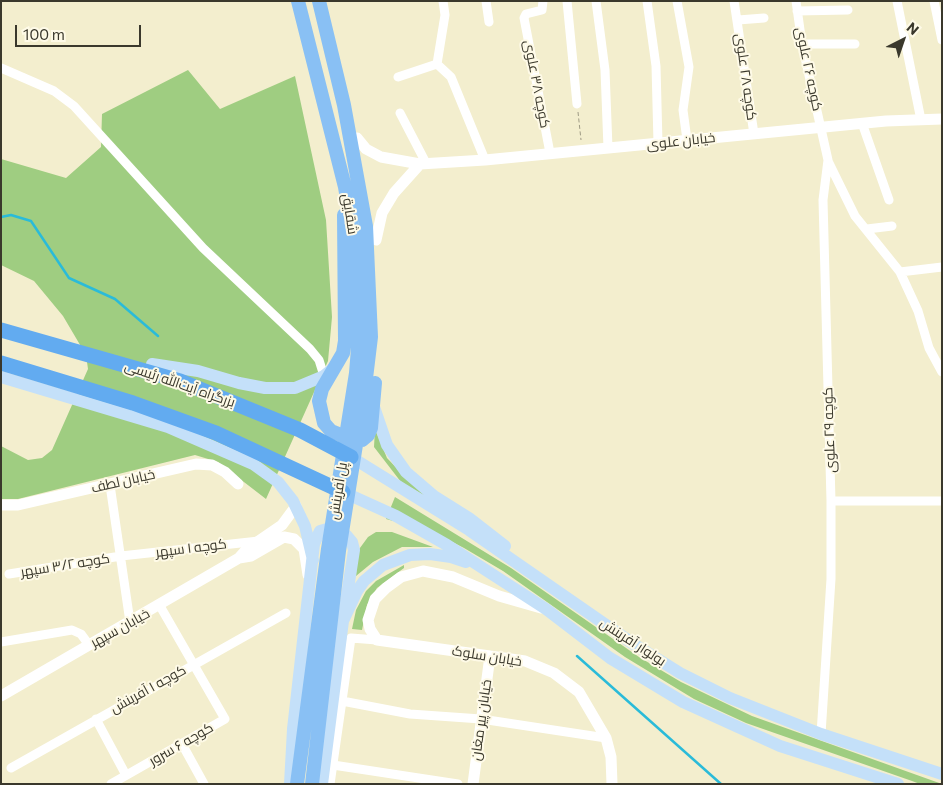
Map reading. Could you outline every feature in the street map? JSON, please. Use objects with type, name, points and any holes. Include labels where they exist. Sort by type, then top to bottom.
[{"type":"highway","name":"بزرگراه آیت‌الله رئیسی","points":[[1,330],[180,381],[300,430],[350,457]]},
{"type":"highway","points":[[1,363],[134,403],[216,433],[343,492]]},
{"type":"highway","points":[[119,363],[152,364]]},
{"type":"highway","points":[[134,403],[168,427]]},
{"type":"main road","name":"شقایق","points":[[319,1],[344,105],[366,226],[371,337],[352,433]]},
{"type":"main road","name":"شقایق","points":[[298,2],[345,187],[355,246],[359,336],[352,433]]},
{"type":"main road","name":"شقایق","points":[[336,365],[322,389],[319,401],[324,423],[332,431],[353,440],[362,440],[368,435],[371,428],[373,402],[378,320],[376,240],[367,180],[357,138],[344,105]]},
{"type":"main road","points":[[152,364],[198,371],[239,383],[265,388],[294,388],[324,376],[336,365],[343,353],[345,341],[342,239],[345,187]]},
{"type":"main road","points":[[1,377],[168,427],[253,464],[278,482],[296,506],[305,526],[313,560]]},
{"type":"main road","points":[[373,402],[387,446],[402,468],[434,496],[483,528],[531,573]]},
{"type":"main road","name":"پل آفرینش","points":[[333,550],[352,433]]},
{"type":"main road","name":"بولوار آفرینش","points":[[350,457],[469,530],[632,643],[680,673],[730,698],[821,734],[942,774]]},
{"type":"main road","name":"بولوار آفرینش","points":[[343,492],[409,523],[493,574],[546,609],[610,658],[684,702],[780,746],[898,784]]},
{"type":"main road","points":[[290,784],[293,729],[316,537],[320,531],[338,530],[348,536],[354,550],[322,784]]},
{"type":"main road","points":[[297,784],[333,550]]},
{"type":"main road","points":[[312,784],[333,550]]},
{"type":"main road","points":[[343,620],[364,581],[383,565],[396,559],[420,555],[451,557],[493,574]]},
{"type":"street","points":[[437,64],[445,15],[443,1]]},
{"type":"street","points":[[486,1],[488,22]]},
{"type":"street","name":"کوچه ۳۸ علوی","points":[[543,1],[544,8],[541,11],[524,15],[550,153]]},
{"type":"street","points":[[567,1],[577,104]]},
{"type":"street","points":[[596,1],[605,70],[608,148]]},
{"type":"street","points":[[647,1],[656,66],[658,143]]},
{"type":"street","points":[[677,1],[689,68],[683,110],[687,140]]},
{"type":"street","name":"کوچه ۲۸ علوی","points":[[734,1],[754,134]]},
{"type":"street","name":"کوچه ۲۶ علوی","points":[[796,1],[802,44],[822,127]]},
{"type":"street","points":[[898,1],[921,120]]},
{"type":"street","points":[[934,1],[942,40]]},
{"type":"street","points":[[797,11],[848,10]]},
{"type":"street","points":[[738,20],[764,18]]},
{"type":"street","points":[[802,44],[854,44]]},
{"type":"street","points":[[398,77],[437,64]]},
{"type":"street","points":[[437,64],[451,78],[485,160]]},
{"type":"street","points":[[1,68],[54,91],[74,106],[203,248],[310,349],[319,360],[324,376]]},
{"type":"street","points":[[376,240],[382,213],[394,193],[423,163],[400,113]]},
{"type":"street","name":"خیابان علوی","points":[[357,138],[366,150],[381,157],[423,163],[485,160],[862,123],[942,119]]},
{"type":"street","points":[[862,123],[889,200]]},
{"type":"street","name":"کوچه ۲۹ علوی","points":[[821,734],[831,579],[831,501],[823,200],[828,160],[822,127]]},
{"type":"street","points":[[828,160],[855,216],[900,272],[918,312],[929,348],[941,369]]},
{"type":"street","points":[[867,229],[892,226]]},
{"type":"street","points":[[900,272],[942,268]]},
{"type":"street","name":"خیابان لطف","points":[[1,505],[18,505],[196,464],[212,465],[225,472],[238,484]]},
{"type":"street","points":[[110,485],[130,622]]},
{"type":"street","points":[[831,501],[942,501]]},
{"type":"street","name":"خیابان سپهر","points":[[1,696],[160,606],[239,558],[247,549],[282,525],[296,506]]},
{"type":"street","name":"خیابان سپهر","points":[[239,558],[251,556],[284,537],[294,539],[304,550],[310,587]]},
{"type":"street","name":"کوچه ۱ سپهر","points":[[121,556],[261,540]]},
{"type":"street","name":"کوچه ۳/۲ سپهر","points":[[9,574],[121,556]]},
{"type":"street","points":[[378,640],[370,629],[368,620],[375,599],[400,577],[423,571],[453,577],[499,596],[546,609]]},
{"type":"street","points":[[160,606],[193,665]]},
{"type":"street","name":"کوچه ۱ آفرینش","points":[[11,768],[286,613]]},
{"type":"street","points":[[1,642],[72,630],[81,634],[89,645]]},
{"type":"street","points":[[330,784],[351,638],[378,640]]},
{"type":"street","name":"خیابان سلوک","points":[[378,640],[525,661],[554,672],[579,692],[606,738],[611,757],[612,784]]},
{"type":"street","name":"خیابان پیر مغان","points":[[473,784],[490,656]]},
{"type":"street","name":"کوچه ۶ سرور","points":[[111,784],[225,719],[193,665]]},
{"type":"street","points":[[342,701],[410,714],[481,719],[606,738]]},
{"type":"street","points":[[96,719],[126,775]]},
{"type":"street","points":[[182,744],[204,784]]},
{"type":"street","points":[[332,765],[458,784]]},
{"type":"path","points":[[577,104],[582,150]]},
{"type":"green space","points":[[188,70],[220,109],[295,76],[326,220],[332,317],[328,361],[266,499],[218,462],[195,455],[18,499],[1,499],[1,446],[28,460],[42,458],[52,450],[88,369],[86,355],[63,316],[34,281],[1,265],[1,159],[66,178],[101,147],[102,114]]},
{"type":"green space","points":[[375,429],[387,458],[410,482],[476,526],[401,482],[374,447]]},
{"type":"green space","points":[[395,497],[511,568],[639,657],[681,682],[752,716],[942,784],[920,784],[746,723],[694,699],[625,657],[503,571],[464,548],[433,532],[386,519]]},
{"type":"green space","points":[[376,532],[392,532],[433,547],[402,547],[373,562],[356,576],[357,552],[368,537]]},
{"type":"green space","points":[[404,565],[404,568],[377,588],[367,605],[362,630],[352,629],[356,610],[366,591],[376,581]]},
{"type":"waterway","points":[[1,217],[11,215],[31,221],[69,278],[115,299],[158,336]]},
{"type":"waterway","points":[[577,656],[721,784]]}]
